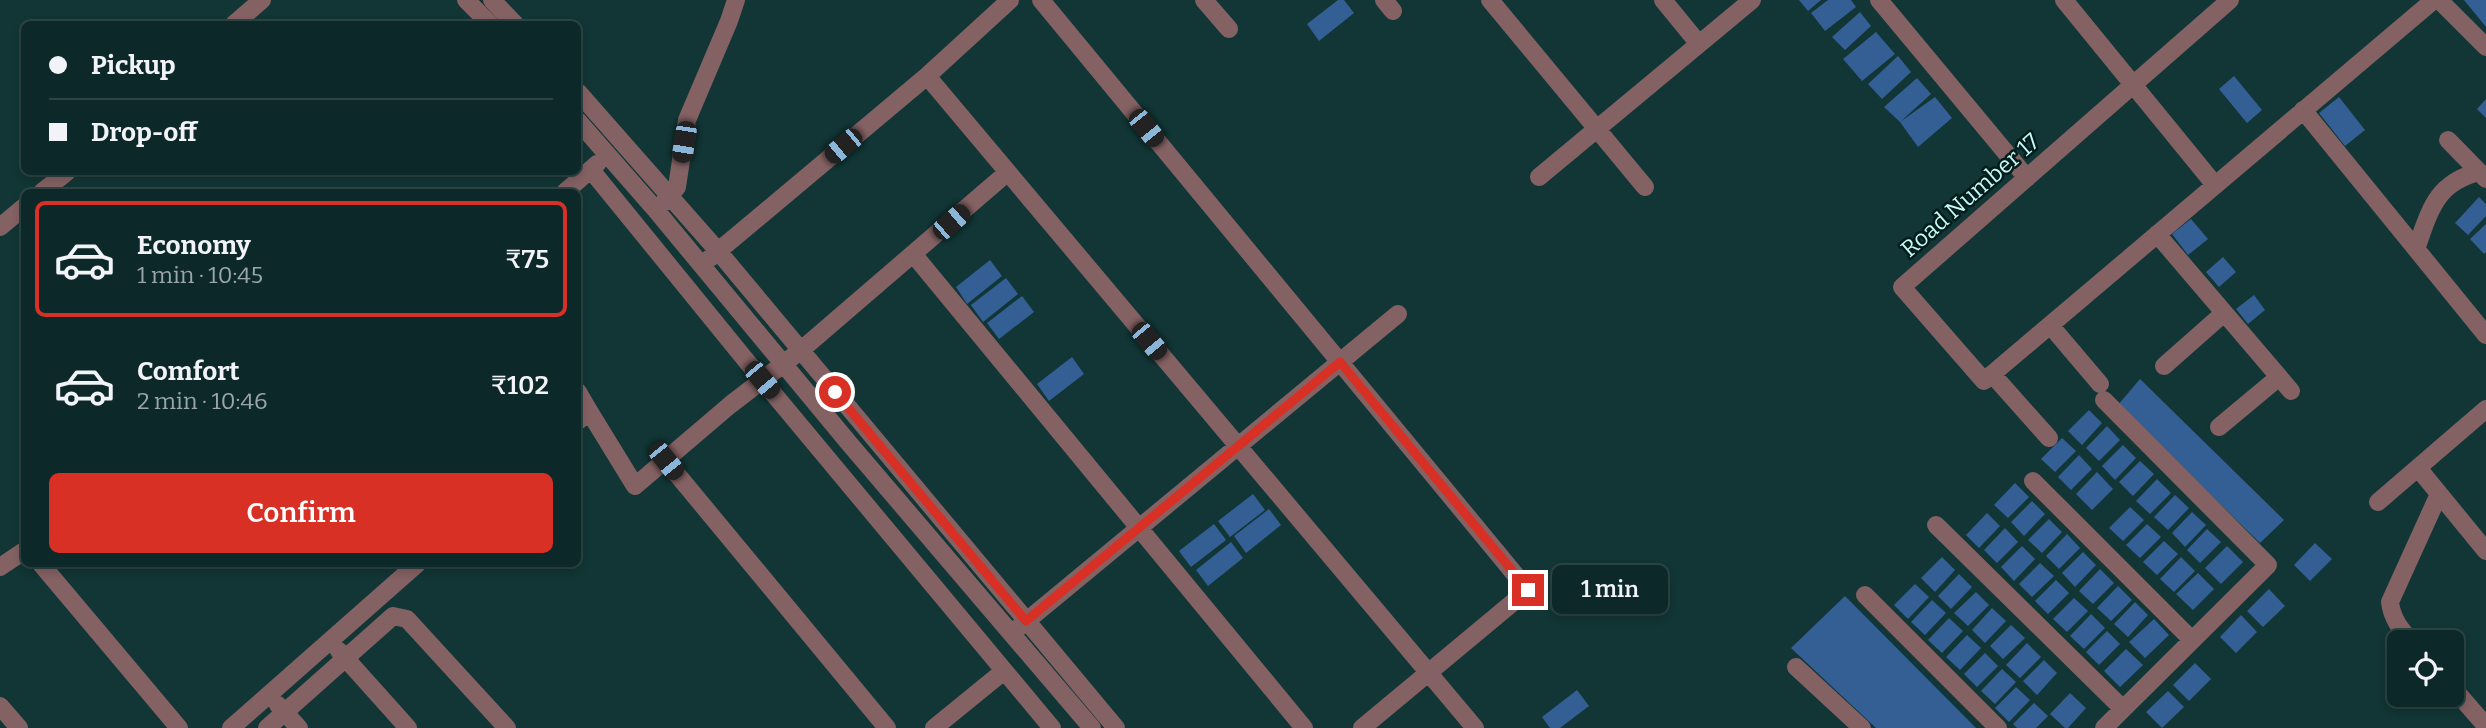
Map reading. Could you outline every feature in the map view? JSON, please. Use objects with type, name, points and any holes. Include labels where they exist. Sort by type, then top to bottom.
[{"type":"street","points":[[238,21],[262,0]]},
{"type":"street","points":[[466,0],[487,21]]},
{"type":"street","points":[[492,0],[512,21]]},
{"type":"street","points":[[656,209],[677,187],[687,120],[736,0]]},
{"type":"street","points":[[701,265],[927,76],[1010,0]]},
{"type":"street","points":[[1041,0],[1528,590],[1362,728]]},
{"type":"street","points":[[1205,0],[1229,29]]},
{"type":"street","points":[[1490,0],[1645,187]]},
{"type":"street","points":[[1663,0],[1699,44]]},
{"type":"street","points":[[1538,177],[1752,0]]},
{"type":"street","points":[[1880,0],[2027,178]]},
{"type":"street","points":[[2063,0],[2215,185]]},
{"type":"street","name":"Road Number 17","points":[[1988,377],[1902,287],[2230,0]]},
{"type":"street","points":[[2049,438],[1988,377],[2437,0],[2486,47]]},
{"type":"street","points":[[927,76],[1475,728]]},
{"type":"street","points":[[581,95],[671,195],[1115,728]]},
{"type":"street","points":[[2303,110],[2486,335]]},
{"type":"street","points":[[581,124],[656,209],[1092,728]]},
{"type":"street","points":[[2448,140],[2482,176]]},
{"type":"street","points":[[569,189],[608,155]]},
{"type":"street","points":[[591,170],[1052,728]]},
{"type":"street","points":[[583,416],[635,486],[782,362],[800,351],[1008,172]]},
{"type":"street","points":[[46,189],[63,175]]},
{"type":"street","points":[[2416,249],[2430,211],[2443,191],[2459,177],[2482,176]]},
{"type":"street","points":[[0,227],[21,210]]},
{"type":"street","points":[[2157,234],[2291,391]]},
{"type":"street","points":[[914,255],[1304,728]]},
{"type":"street","points":[[2164,366],[2224,313]]},
{"type":"street","points":[[1011,634],[1398,314]]},
{"type":"street","points":[[2050,325],[2102,392],[2268,565],[2104,728]]},
{"type":"street","points":[[2218,428],[2279,377]]},
{"type":"street","points":[[2378,502],[2486,410]]},
{"type":"street","points":[[666,461],[887,728]]},
{"type":"street","points":[[2417,468],[2486,551]]},
{"type":"street","points":[[2033,481],[2192,640]]},
{"type":"street","points":[[2401,630],[2392,613],[2390,602],[2439,494]]},
{"type":"street","points":[[1936,525],[2123,709]]},
{"type":"street","points":[[0,567],[21,553]]},
{"type":"street","points":[[44,567],[179,728]]},
{"type":"street","points":[[231,728],[414,567]]},
{"type":"street","points":[[1865,595],[1998,728]]},
{"type":"street","points":[[267,728],[393,616],[407,619],[507,728]]},
{"type":"street","points":[[330,640],[408,728]]},
{"type":"street","points":[[1796,667],[1862,728]]},
{"type":"street","points":[[934,728],[1004,671]]},
{"type":"street","points":[[269,695],[299,728]]},
{"type":"street","points":[[2464,701],[2486,726]]},
{"type":"street","points":[[0,706],[19,728]]},
{"type":"building","points":[[1338,0],[1344,0],[1354,13],[1319,41],[1307,24]]},
{"type":"building","points":[[1799,0],[1821,0],[1808,11]]},
{"type":"building","points":[[1828,0],[1851,0],[1856,7],[1825,31],[1811,13]]},
{"type":"building","points":[[2464,0],[2486,0],[2486,27]]},
{"type":"building","points":[[1860,12],[1871,26],[1845,50],[1832,37]]},
{"type":"building","points":[[1876,32],[1895,54],[1862,81],[1843,59]]},
{"type":"building","points":[[1898,56],[1911,72],[1882,99],[1868,84]]},
{"type":"building","points":[[2234,76],[2262,110],[2247,123],[2219,89]]},
{"type":"building","points":[[1917,78],[1931,94],[1900,122],[1884,107]]},
{"type":"building","points":[[1935,97],[1952,118],[1918,147],[1900,122]]},
{"type":"building","points":[[2339,97],[2365,130],[2345,146],[2319,113]]},
{"type":"building","points":[[2486,99],[2486,118],[2477,109]]},
{"type":"building","points":[[2479,197],[2486,204],[2486,216],[2468,235],[2455,223]]},
{"type":"building","points":[[2191,219],[2208,239],[2188,255],[2172,234]]},
{"type":"building","points":[[2486,224],[2486,252],[2484,254],[2470,239]]},
{"type":"building","points":[[2223,257],[2236,272],[2219,287],[2206,272]]},
{"type":"building","points":[[990,260],[1002,276],[967,304],[956,287]]},
{"type":"building","points":[[1006,278],[1018,294],[983,322],[971,305]]},
{"type":"building","points":[[2254,295],[2265,310],[2248,324],[2236,309]]},
{"type":"building","points":[[1022,296],[1034,312],[999,339],[987,323]]},
{"type":"building","points":[[1072,357],[1084,374],[1049,401],[1037,384]]},
{"type":"building","points":[[2140,379],[2284,520],[2260,543],[2118,405]]},
{"type":"building","points":[[2089,410],[2102,423],[2082,445],[2068,431]]},
{"type":"building","points":[[2107,426],[2120,440],[2099,461],[2086,448]]},
{"type":"building","points":[[2062,438],[2076,451],[2055,472],[2041,459]]},
{"type":"building","points":[[2123,445],[2136,458],[2115,480],[2102,466]]},
{"type":"building","points":[[2079,455],[2092,469],[2071,490],[2058,477]]},
{"type":"building","points":[[2140,461],[2154,474],[2133,496],[2119,482]]},
{"type":"building","points":[[2097,472],[2113,489],[2092,510],[2076,494]]},
{"type":"building","points":[[2157,479],[2171,493],[2150,514],[2136,501]]},
{"type":"building","points":[[2015,483],[2029,497],[2008,518],[1994,505]]},
{"type":"building","points":[[1253,494],[1265,510],[1230,537],[1218,521]]},
{"type":"building","points":[[2175,495],[2189,508],[2168,530],[2154,517]]},
{"type":"building","points":[[2032,501],[2045,514],[2024,536],[2011,522]]},
{"type":"building","points":[[2130,507],[2144,520],[2123,541],[2109,528]]},
{"type":"building","points":[[1269,509],[1281,525],[1246,553],[1234,536]]},
{"type":"building","points":[[2192,512],[2206,525],[2185,547],[2172,533]]},
{"type":"building","points":[[1987,513],[2000,526],[1979,548],[1966,535]]},
{"type":"building","points":[[2049,519],[2062,532],[2042,553],[2028,540]]},
{"type":"building","points":[[1214,524],[1226,540],[1191,567],[1179,551]]},
{"type":"building","points":[[2147,524],[2161,537],[2140,558],[2126,545]]},
{"type":"building","points":[[2005,528],[2018,542],[1997,563],[1984,550]]},
{"type":"building","points":[[2207,529],[2221,542],[2200,563],[2187,550]]},
{"type":"building","points":[[2067,534],[2080,548],[2059,569],[2046,556]]},
{"type":"building","points":[[2164,541],[2178,554],[2157,575],[2143,562]]},
{"type":"building","points":[[1231,542],[1243,558],[1208,586],[1196,570]]},
{"type":"building","points":[[2315,543],[2332,559],[2310,581],[2294,565]]},
{"type":"building","points":[[2022,546],[2035,559],[2014,581],[2001,567]]},
{"type":"building","points":[[2227,546],[2243,562],[2221,584],[2205,568]]},
{"type":"building","points":[[2083,552],[2096,565],[2075,587],[2062,573]]},
{"type":"building","points":[[1942,557],[1955,570],[1935,592],[1921,578]]},
{"type":"building","points":[[2181,557],[2195,571],[2174,592],[2160,579]]},
{"type":"building","points":[[2040,563],[2054,576],[2032,597],[2019,584]]},
{"type":"building","points":[[2100,569],[2114,583],[2093,604],[2079,591]]},
{"type":"building","points":[[2198,573],[2214,589],[2193,610],[2176,594]]},
{"type":"building","points":[[1959,574],[1972,587],[1951,609],[1938,596]]},
{"type":"building","points":[[2056,580],[2069,593],[2048,614],[2035,601]]},
{"type":"building","points":[[1915,584],[1929,597],[1908,619],[1894,605]]},
{"type":"building","points":[[2118,586],[2132,600],[2111,621],[2097,608]]},
{"type":"building","points":[[2269,589],[2285,606],[2263,627],[2247,611]]},
{"type":"building","points":[[1976,592],[1989,605],[1968,626],[1954,613]]},
{"type":"building","points":[[1845,596],[1976,728],[1876,728],[1791,648]]},
{"type":"building","points":[[2074,598],[2088,611],[2067,632],[2053,619]]},
{"type":"building","points":[[1932,600],[1946,613],[1925,635],[1911,622]]},
{"type":"building","points":[[2135,602],[2148,615],[2128,637],[2114,624]]},
{"type":"building","points":[[1992,608],[2006,621],[1985,643],[1972,630]]},
{"type":"building","points":[[2091,614],[2105,628],[2084,649],[2070,636]]},
{"type":"building","points":[[2241,615],[2257,632],[2236,653],[2220,637]]},
{"type":"building","points":[[1949,618],[1963,631],[1942,653],[1928,640]]},
{"type":"building","points":[[2154,619],[2169,635],[2145,658],[2129,642]]},
{"type":"building","points":[[2011,625],[2025,638],[2003,659],[1990,646]]},
{"type":"building","points":[[2107,631],[2120,644],[2099,665],[2086,652]]},
{"type":"building","points":[[1967,635],[1981,648],[1960,670],[1946,657]]},
{"type":"building","points":[[2027,643],[2041,657],[2020,678],[2006,665]]},
{"type":"building","points":[[2126,649],[2143,665],[2120,687],[2104,671]]},
{"type":"building","points":[[1985,653],[1998,666],[1977,687],[1964,674]]},
{"type":"building","points":[[2044,660],[2057,673],[2037,695],[2023,681]]},
{"type":"building","points":[[2195,663],[2211,679],[2189,701],[2173,685]]},
{"type":"building","points":[[2002,669],[2016,682],[1995,704],[1981,691]]},
{"type":"building","points":[[2016,687],[2030,700],[2009,722],[1995,708]]},
{"type":"building","points":[[1577,690],[1589,706],[1560,728],[1550,728],[1542,717]]},
{"type":"building","points":[[2168,691],[2184,707],[2162,728],[2146,712]]},
{"type":"building","points":[[2070,693],[2086,708],[2065,728],[2050,714]]},
{"type":"building","points":[[2034,703],[2048,716],[2036,728],[2017,728],[2013,724]]},
{"type":"route","points":[[835,392],[1026,621],[1340,362],[1528,590]]}]
